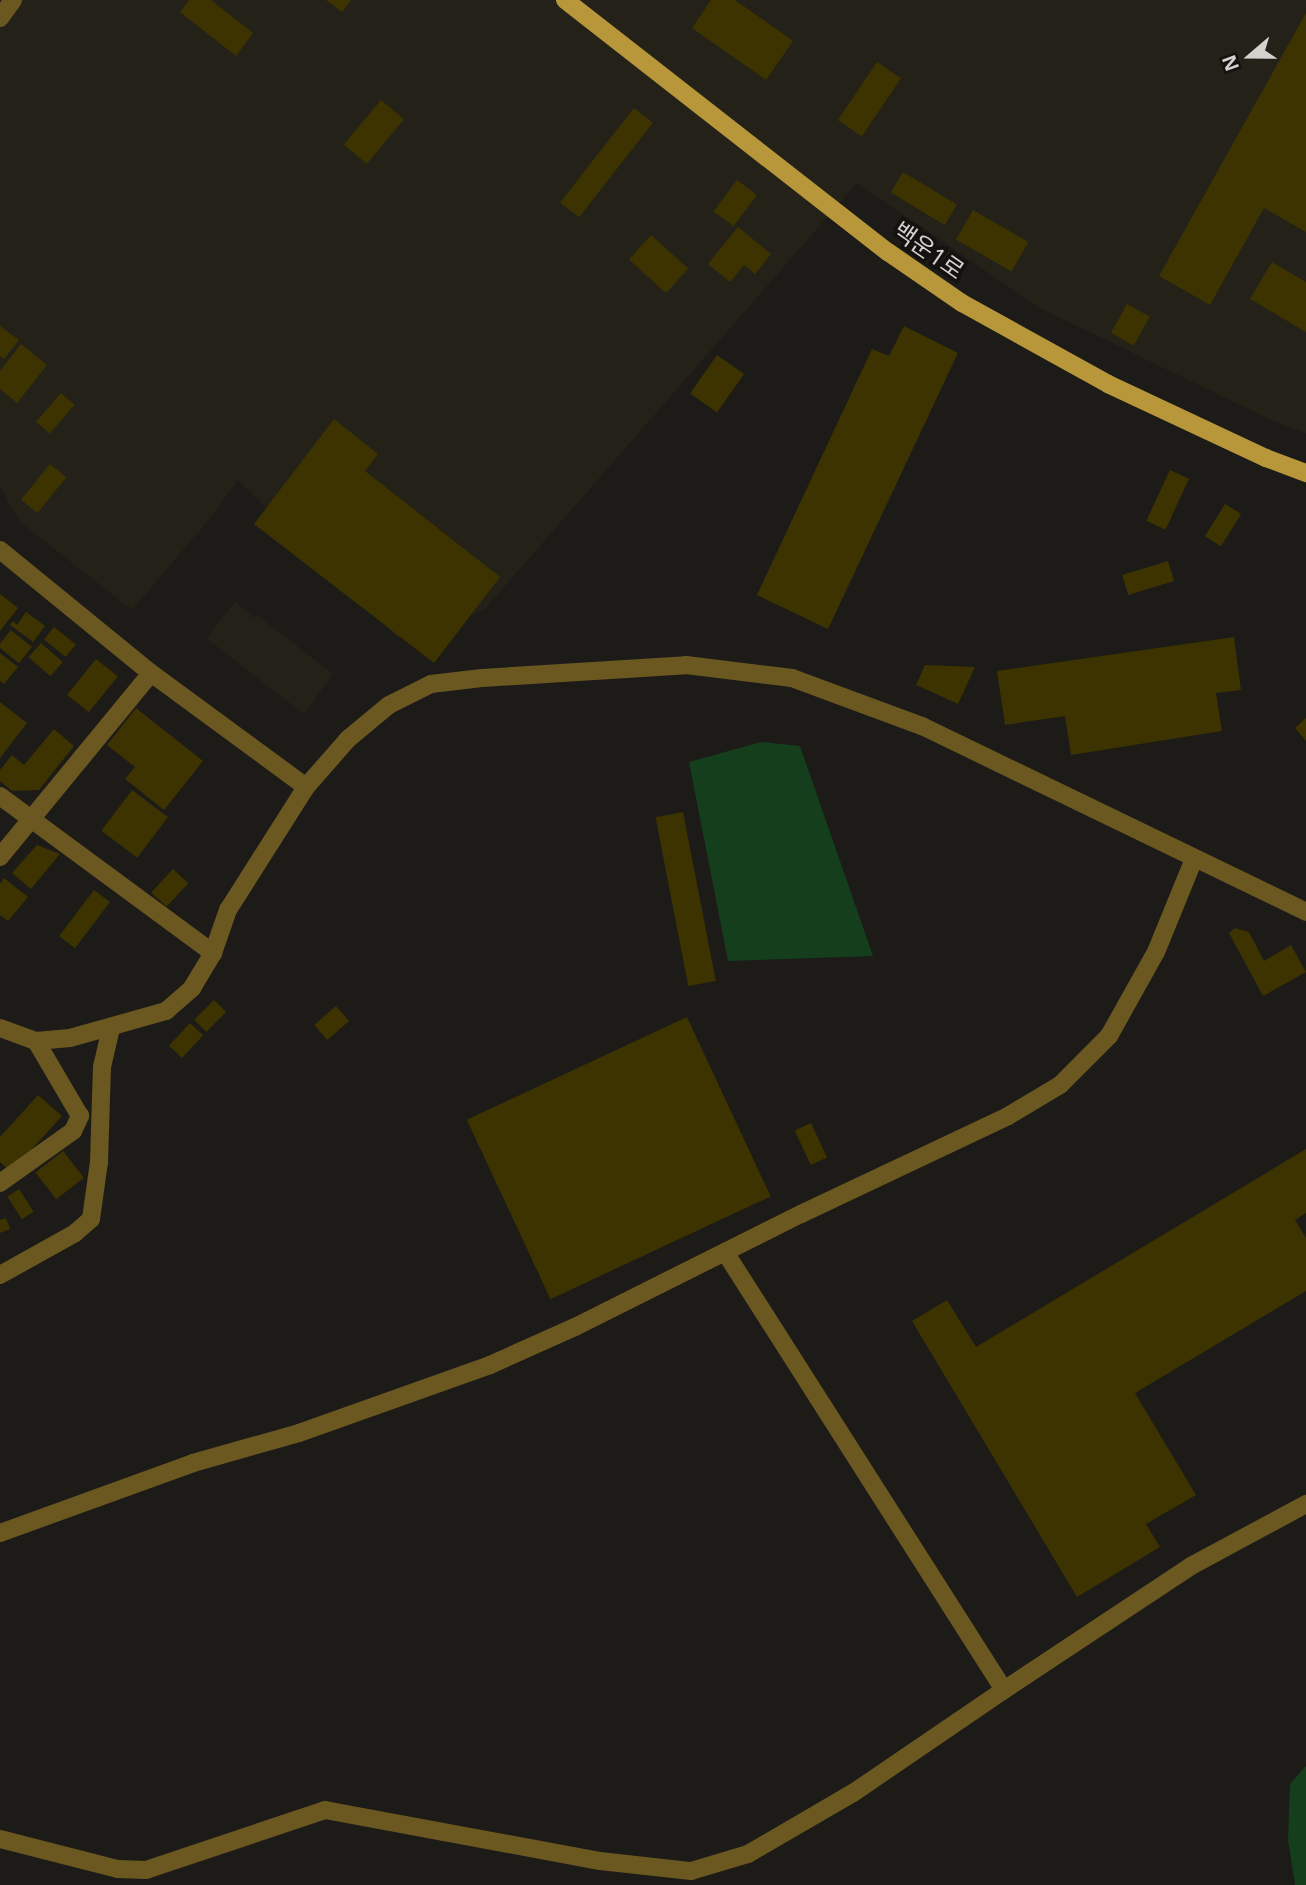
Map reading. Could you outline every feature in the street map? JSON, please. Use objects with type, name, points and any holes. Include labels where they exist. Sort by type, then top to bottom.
[{"type":"main road","name":"백운1로","points":[[565,0],[888,252],[962,303],[1108,384],[1266,458],[1306,473]]},
{"type":"street","points":[[0,18],[13,0]]},
{"type":"street","points":[[0,550],[151,673],[306,787]]},
{"type":"street","points":[[0,1028],[36,1041],[70,1038],[166,1011],[192,988],[213,953],[228,910],[306,787],[348,739],[389,705],[431,684],[482,678],[687,665],[792,678],[922,726],[1306,912]]},
{"type":"street","points":[[0,857],[151,673]]},
{"type":"street","points":[[0,796],[213,953]]},
{"type":"street","points":[[0,1533],[193,1463],[299,1433],[490,1365],[575,1327],[1008,1116],[1060,1085],[1109,1037],[1156,952],[1194,859]]},
{"type":"street","points":[[0,1275],[75,1233],[91,1219],[99,1161],[102,1067],[111,1028]]},
{"type":"street","points":[[0,1183],[73,1131],[80,1116],[36,1041]]},
{"type":"street","points":[[725,1252],[1004,1690]]},
{"type":"street","points":[[0,1839],[118,1869],[146,1870],[325,1810],[600,1861],[691,1871],[748,1854],[853,1793],[1191,1566],[1306,1504]]},
{"type":"shaded area","points":[[0,0],[1306,0],[1306,433],[1271,420],[1040,308],[857,183],[484,610],[398,638],[238,480],[211,517],[132,610],[19,521],[0,486]]},
{"type":"shaded area","points":[[235,602],[254,618],[257,615],[333,674],[304,714],[206,638]]},
{"type":"green space","points":[[761,742],[800,746],[873,956],[728,961],[689,762]]},
{"type":"green space","points":[[1306,1766],[1306,1885],[1295,1885],[1288,1840],[1290,1784]]},
{"type":"building","points":[[189,0],[211,0],[253,33],[236,56],[180,12]]},
{"type":"building","points":[[326,0],[351,0],[342,12]]},
{"type":"building","points":[[711,0],[735,0],[793,41],[766,80],[692,28]]},
{"type":"building","points":[[1306,13],[1306,232],[1264,208],[1210,305],[1159,276]]},
{"type":"building","points":[[877,62],[901,78],[862,136],[838,120]]},
{"type":"building","points":[[381,100],[404,119],[367,164],[344,144]]},
{"type":"building","points":[[634,108],[653,123],[579,217],[560,203]]},
{"type":"building","points":[[903,172],[957,204],[945,225],[891,193]]},
{"type":"building","points":[[737,180],[757,195],[733,226],[714,211]]},
{"type":"building","points":[[973,210],[1028,242],[1011,271],[956,239]]},
{"type":"building","points":[[738,227],[771,254],[755,274],[744,265],[730,282],[708,264]]},
{"type":"building","points":[[651,235],[688,268],[666,293],[629,260]]},
{"type":"building","points":[[1272,262],[1306,282],[1306,332],[1250,299]]},
{"type":"building","points":[[1127,304],[1150,317],[1134,345],[1111,333]]},
{"type":"building","points":[[0,326],[19,340],[4,359],[0,356]]},
{"type":"building","points":[[904,326],[958,353],[828,629],[757,595],[872,349],[889,356]]},
{"type":"building","points":[[21,344],[47,365],[17,403],[0,389],[0,371]]},
{"type":"building","points":[[717,355],[744,374],[717,412],[690,394]]},
{"type":"building","points":[[61,393],[75,405],[50,433],[36,422]]},
{"type":"building","points":[[334,419],[378,454],[365,471],[500,577],[434,663],[254,524]]},
{"type":"building","points":[[50,464],[66,477],[37,513],[21,500]]},
{"type":"building","points":[[1170,470],[1189,479],[1165,530],[1146,521]]},
{"type":"building","points":[[1225,504],[1241,514],[1221,546],[1205,536]]},
{"type":"building","points":[[1168,561],[1174,581],[1128,595],[1122,575]]},
{"type":"building","points":[[0,594],[18,608],[0,631]]},
{"type":"building","points":[[26,612],[45,626],[33,642],[10,625],[13,621],[17,625]]},
{"type":"building","points":[[54,627],[76,645],[66,657],[44,639]]},
{"type":"building","points":[[11,630],[32,647],[19,663],[0,648],[0,644]]},
{"type":"building","points":[[1234,637],[1241,690],[1216,693],[1222,731],[1071,755],[1065,716],[1005,725],[997,671]]},
{"type":"building","points":[[41,643],[63,662],[50,676],[29,657]]},
{"type":"building","points":[[0,653],[18,667],[4,684],[0,681]]},
{"type":"building","points":[[96,659],[118,677],[89,712],[67,695]]},
{"type":"building","points":[[925,665],[975,667],[958,704],[916,685]]},
{"type":"building","points":[[0,702],[27,723],[0,758]]},
{"type":"building","points":[[136,708],[203,761],[164,810],[125,779],[135,767],[107,745]]},
{"type":"building","points":[[1306,718],[1306,741],[1295,728]]},
{"type":"building","points":[[54,729],[74,746],[39,790],[12,791],[0,781],[0,770],[12,755],[24,765]]},
{"type":"building","points":[[132,790],[168,817],[137,858],[101,831]]},
{"type":"building","points":[[683,812],[716,981],[688,986],[656,817]]},
{"type":"building","points":[[37,845],[60,854],[31,889],[12,873]]},
{"type":"building","points":[[173,869],[188,883],[167,907],[151,892]]},
{"type":"building","points":[[4,878],[28,897],[8,921],[0,915],[0,884]]},
{"type":"building","points":[[94,890],[110,902],[75,948],[59,936]]},
{"type":"building","points":[[1235,928],[1249,932],[1264,961],[1291,945],[1306,972],[1263,996],[1229,933]]},
{"type":"building","points":[[214,1000],[226,1012],[206,1032],[194,1020]]},
{"type":"building","points":[[336,1006],[349,1021],[327,1040],[314,1025]]},
{"type":"building","points":[[687,1017],[771,1196],[550,1299],[467,1120]]},
{"type":"building","points":[[190,1023],[203,1035],[182,1058],[169,1046]]},
{"type":"building","points":[[38,1095],[62,1116],[11,1172],[0,1162],[0,1137]]},
{"type":"building","points":[[811,1123],[827,1157],[811,1165],[795,1131]]},
{"type":"building","points":[[1306,1149],[1306,1213],[1295,1220],[1306,1238],[1306,1291],[1135,1393],[1196,1495],[1146,1524],[1160,1547],[1077,1597],[912,1321],[947,1300],[976,1347]]},
{"type":"building","points":[[63,1151],[84,1178],[56,1199],[35,1173]]},
{"type":"building","points":[[19,1189],[34,1212],[22,1219],[7,1197]]},
{"type":"building","points":[[6,1218],[10,1229],[0,1233],[0,1220]]}]
